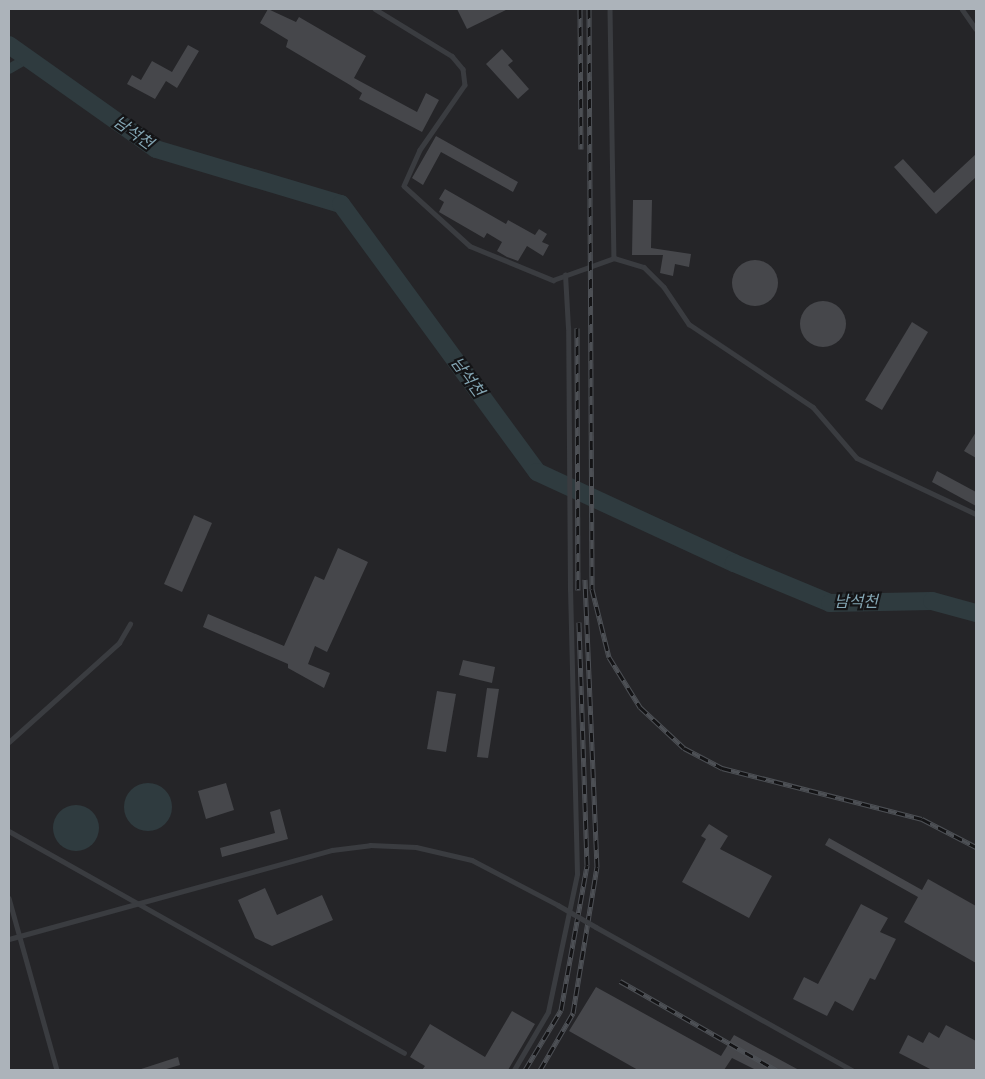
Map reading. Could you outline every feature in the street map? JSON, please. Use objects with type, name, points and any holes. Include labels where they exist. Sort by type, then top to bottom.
[{"type":"lane","points":[[375,9],[452,56],[463,69],[465,85],[420,150],[404,186],[470,246],[553,280],[614,258],[644,267],[664,288],[689,324],[813,406],[857,458],[976,514]]},
{"type":"lane","points":[[610,9],[614,258]]},
{"type":"lane","points":[[962,9],[976,29]]},
{"type":"lane","points":[[514,1070],[548,1012],[576,874],[570,590],[568,328],[565,275]]},
{"type":"lane","points":[[9,742],[118,643],[130,624]]},
{"type":"lane","points":[[9,831],[404,1053]]},
{"type":"lane","points":[[9,939],[137,902],[332,850],[370,845],[416,847],[472,860],[558,905],[852,1070]]},
{"type":"lane","points":[[9,898],[56,1070]]},
{"type":"shaded area","points":[[9,9],[976,9],[976,1070],[9,1070]]},
{"type":"shaded area","points":[[148,783],[157,785],[165,790],[170,798],[172,807],[170,816],[165,824],[157,829],[148,831],[139,829],[131,824],[126,816],[124,807],[126,798],[131,790],[139,785]]},
{"type":"shaded area","points":[[76,805],[89,809],[95,815],[99,828],[95,841],[89,847],[76,851],[63,847],[57,841],[53,828],[57,815],[63,809]]},
{"type":"building","points":[[268,9],[296,22],[299,17],[366,56],[354,78],[417,112],[426,93],[439,100],[422,132],[359,99],[362,93],[286,47],[288,40],[260,23]]},
{"type":"building","points":[[457,9],[508,9],[467,29]]},
{"type":"building","points":[[188,45],[199,51],[177,88],[166,81],[155,99],[127,84],[132,75],[141,80],[152,61],[172,72]]},
{"type":"building","points":[[502,49],[513,61],[508,65],[529,89],[518,99],[486,64]]},
{"type":"building","points":[[436,136],[518,182],[513,192],[441,152],[423,185],[412,178]]},
{"type":"building","points":[[976,154],[976,177],[936,214],[894,167],[903,159],[934,193]]},
{"type":"building","points":[[445,189],[506,224],[508,220],[535,235],[539,229],[547,234],[542,242],[549,245],[543,256],[527,246],[518,261],[507,257],[497,251],[502,242],[487,233],[484,238],[439,212],[444,202],[439,199]]},
{"type":"building","points":[[633,200],[652,200],[651,248],[691,254],[689,267],[675,264],[673,276],[660,273],[663,255],[632,255]]},
{"type":"building","points":[[751,260],[759,260],[768,264],[774,270],[778,283],[774,296],[768,302],[759,306],[751,306],[742,302],[736,296],[732,287],[732,279],[736,270],[742,264]]},
{"type":"building","points":[[828,301],[840,307],[845,315],[845,333],[840,341],[832,346],[818,347],[806,341],[801,333],[800,319],[806,307],[814,302]]},
{"type":"building","points":[[912,322],[928,332],[882,410],[865,400]]},
{"type":"building","points":[[976,432],[976,458],[964,451]]},
{"type":"building","points":[[937,471],[976,492],[976,506],[932,482]]},
{"type":"building","points":[[194,515],[212,523],[182,592],[164,584]]},
{"type":"building","points":[[338,548],[368,562],[327,652],[315,646],[308,664],[330,673],[324,688],[288,668],[288,664],[203,627],[208,614],[284,646],[315,576],[324,580]]},
{"type":"building","points":[[463,660],[495,667],[492,683],[459,675]]},
{"type":"building","points":[[487,688],[499,689],[488,758],[477,757]]},
{"type":"building","points":[[437,691],[456,694],[446,752],[427,749]]},
{"type":"building","points":[[226,783],[234,810],[206,819],[198,791]]},
{"type":"building","points":[[280,809],[288,839],[222,857],[220,848],[275,833],[270,812]]},
{"type":"building","points":[[709,824],[728,836],[720,849],[772,876],[749,918],[682,882],[706,839],[701,836]]},
{"type":"building","points":[[829,838],[922,890],[928,879],[976,906],[976,963],[904,922],[918,897],[825,845]]},
{"type":"building","points":[[265,888],[277,915],[322,895],[333,920],[272,946],[255,938],[238,900]]},
{"type":"building","points":[[861,904],[888,918],[880,932],[896,939],[875,980],[870,978],[853,1011],[835,1001],[827,1016],[793,999],[804,977],[818,984]]},
{"type":"building","points":[[596,987],[721,1056],[734,1035],[799,1070],[756,1070],[732,1058],[724,1070],[638,1070],[569,1031]]},
{"type":"building","points":[[512,1011],[535,1024],[508,1070],[422,1070],[425,1066],[410,1057],[430,1024],[485,1057]]},
{"type":"building","points":[[946,1025],[976,1041],[976,1070],[932,1070],[899,1053],[908,1035],[923,1043],[929,1032],[939,1038]]},
{"type":"building","points":[[178,1057],[180,1065],[163,1070],[138,1070]]},
{"type":"waterway","name":"남석천","points":[[9,45],[156,149],[341,204],[537,472],[734,563],[830,603],[932,601],[976,613]]},
{"type":"waterway","points":[[9,69],[28,58]]},
{"type":"railway","points":[[580,9],[581,149]]},
{"type":"railway","points":[[589,9],[592,589],[609,657],[640,707],[684,748],[722,768],[922,819],[976,847]]},
{"type":"railway","points":[[577,328],[578,590]]},
{"type":"railway","points":[[540,1070],[573,1013],[597,867],[585,579]]},
{"type":"railway","points":[[525,1070],[561,1010],[587,865],[579,622]]},
{"type":"railway","points":[[620,981],[776,1070]]}]
